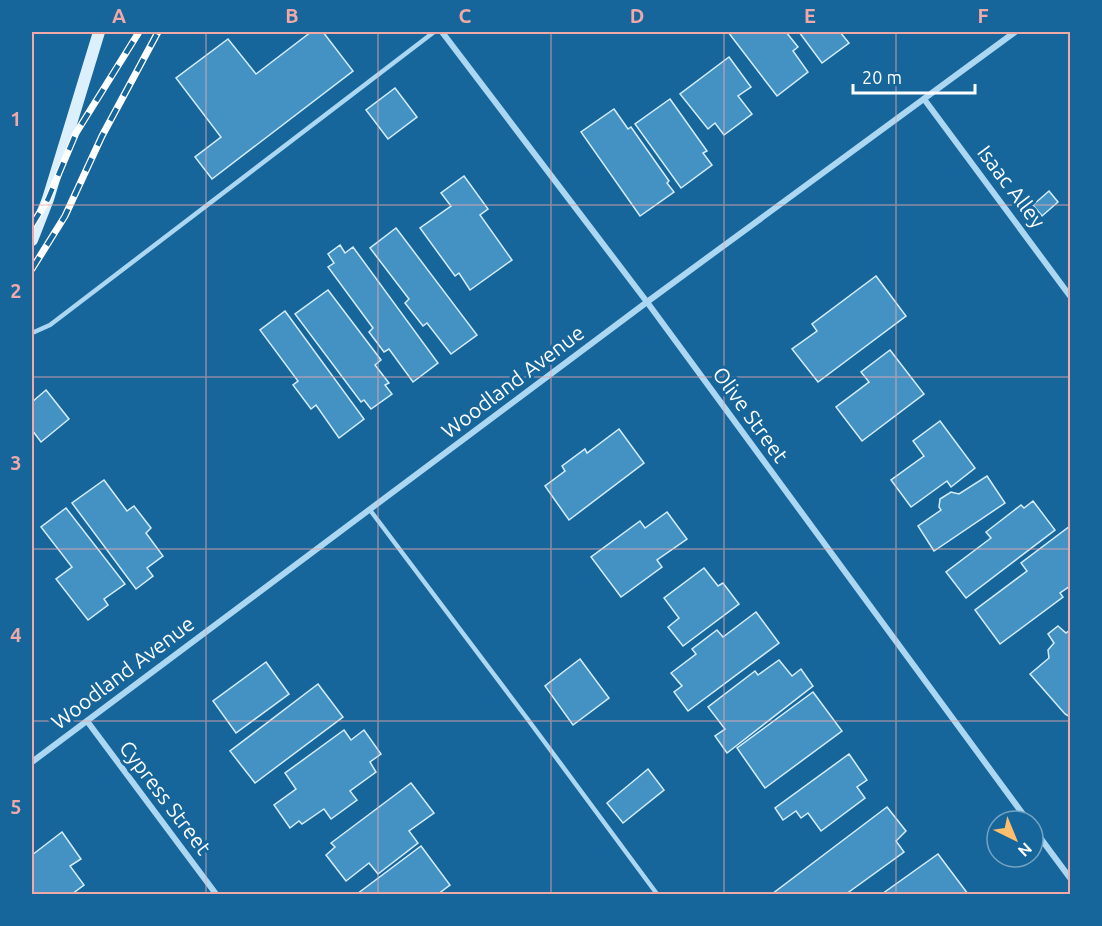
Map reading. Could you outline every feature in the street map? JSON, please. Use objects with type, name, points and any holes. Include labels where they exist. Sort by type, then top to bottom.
[{"type":"street","points":[[32,240],[48,199],[99,32]]},
{"type":"street","name":"Olive Street","points":[[442,32],[646,303],[1019,809]]},
{"type":"street","name":"Woodland Avenue","points":[[32,762],[646,303],[1015,32]]},
{"type":"street","name":"Isaac Alley","points":[[924,99],[1071,296]]},
{"type":"street","name":"Cypress Street","points":[[87,721],[216,894]]},
{"type":"street","points":[[1045,844],[1071,879]]},
{"type":"lane","points":[[32,333],[50,326],[434,32]]},
{"type":"lane","points":[[370,510],[530,721],[657,894]]},
{"type":"building","points":[[311,32],[323,32],[353,71],[212,179],[195,157],[221,137],[176,78],[228,39],[256,74]]},
{"type":"building","points":[[728,32],[786,32],[798,47],[793,51],[808,72],[777,96]]},
{"type":"building","points":[[799,32],[840,32],[849,43],[822,63]]},
{"type":"building","points":[[729,57],[751,87],[738,96],[752,114],[724,135],[715,123],[708,129],[680,94]]},
{"type":"building","points":[[395,88],[417,117],[388,139],[366,110]]},
{"type":"building","points":[[670,99],[707,151],[703,153],[712,165],[681,188],[635,124]]},
{"type":"building","points":[[614,109],[628,129],[631,127],[669,181],[667,183],[674,192],[640,216],[581,132]]},
{"type":"building","points":[[464,176],[488,209],[480,215],[512,260],[470,290],[459,273],[455,276],[420,228],[451,206],[441,193]]},
{"type":"building","points":[[1049,191],[1058,202],[1042,216],[1033,205]]},
{"type":"building","points":[[396,228],[477,335],[451,354],[427,323],[423,326],[405,303],[409,299],[370,248]]},
{"type":"building","points":[[340,245],[345,253],[353,247],[438,363],[413,382],[389,349],[384,352],[369,332],[373,328],[328,267],[334,263],[328,254]]},
{"type":"building","points":[[876,276],[906,316],[818,382],[792,349],[817,331],[812,324]]},
{"type":"building","points":[[328,290],[381,360],[375,365],[389,383],[385,385],[392,394],[371,409],[364,400],[361,402],[295,314]]},
{"type":"building","points":[[285,311],[364,419],[339,438],[316,405],[311,409],[293,385],[298,381],[260,330]]},
{"type":"building","points":[[890,350],[924,394],[862,441],[836,407],[869,382],[861,372]]},
{"type":"building","points":[[46,390],[69,419],[41,442],[32,430],[32,402]]},
{"type":"building","points":[[940,421],[975,468],[951,487],[947,481],[911,507],[891,480],[924,456],[913,441]]},
{"type":"building","points":[[619,429],[644,463],[569,520],[545,486],[565,471],[562,466],[585,449],[587,453]]},
{"type":"building","points":[[987,476],[1005,503],[934,551],[918,526],[941,510],[940,499],[951,492],[959,494]]},
{"type":"building","points":[[104,480],[127,511],[134,506],[151,528],[146,533],[163,556],[147,568],[153,576],[136,589],[72,503]]},
{"type":"building","points":[[1033,501],[1055,530],[966,598],[946,572],[991,538],[986,532],[1021,505],[1024,508]]},
{"type":"building","points":[[66,508],[125,584],[104,599],[108,605],[88,620],[56,579],[72,567],[41,527]]},
{"type":"building","points":[[667,512],[687,539],[657,560],[662,567],[621,597],[591,557],[640,521],[645,528]]},
{"type":"building","points":[[1070,526],[1070,586],[1060,593],[1063,597],[1000,644],[975,610],[1027,571],[1021,563]]},
{"type":"building","points":[[704,568],[718,586],[723,583],[739,604],[683,646],[668,627],[679,618],[664,598]]},
{"type":"building","points":[[756,612],[779,643],[688,711],[674,692],[682,686],[671,673],[696,654],[692,649],[717,630],[723,637]]},
{"type":"building","points":[[1058,626],[1066,633],[1070,630],[1070,717],[1030,674],[1049,658],[1048,650],[1054,643],[1048,634]]},
{"type":"building","points":[[580,659],[609,698],[573,725],[545,686]]},
{"type":"building","points":[[779,660],[792,676],[801,669],[813,686],[727,753],[715,736],[725,729],[708,707],[755,671],[758,675]]},
{"type":"building","points":[[266,662],[289,694],[236,733],[213,701]]},
{"type":"building","points":[[318,684],[343,717],[255,783],[230,751]]},
{"type":"building","points":[[813,692],[842,731],[765,788],[737,748]]},
{"type":"building","points":[[344,730],[351,740],[364,730],[381,754],[370,762],[376,772],[350,791],[357,800],[331,819],[324,809],[302,824],[299,821],[290,828],[274,805],[296,789],[285,773]]},
{"type":"building","points":[[849,754],[867,780],[857,787],[865,798],[821,831],[808,813],[801,818],[796,811],[783,820],[775,808]]},
{"type":"building","points":[[648,769],[664,790],[623,823],[607,803]]},
{"type":"building","points":[[411,783],[434,813],[409,831],[418,843],[378,874],[369,863],[346,881],[326,855],[335,847],[331,843]]},
{"type":"building","points":[[887,807],[906,831],[896,841],[904,852],[846,894],[772,894]]},
{"type":"building","points":[[62,832],[81,859],[70,866],[84,885],[72,894],[32,894],[32,855]]},
{"type":"building","points":[[421,846],[450,885],[438,894],[357,894]]},
{"type":"building","points":[[938,854],[968,894],[882,894]]},
{"type":"railway","points":[[32,225],[48,199],[76,133],[139,32]]},
{"type":"railway","points":[[32,269],[65,216],[102,136],[158,32]]}]
